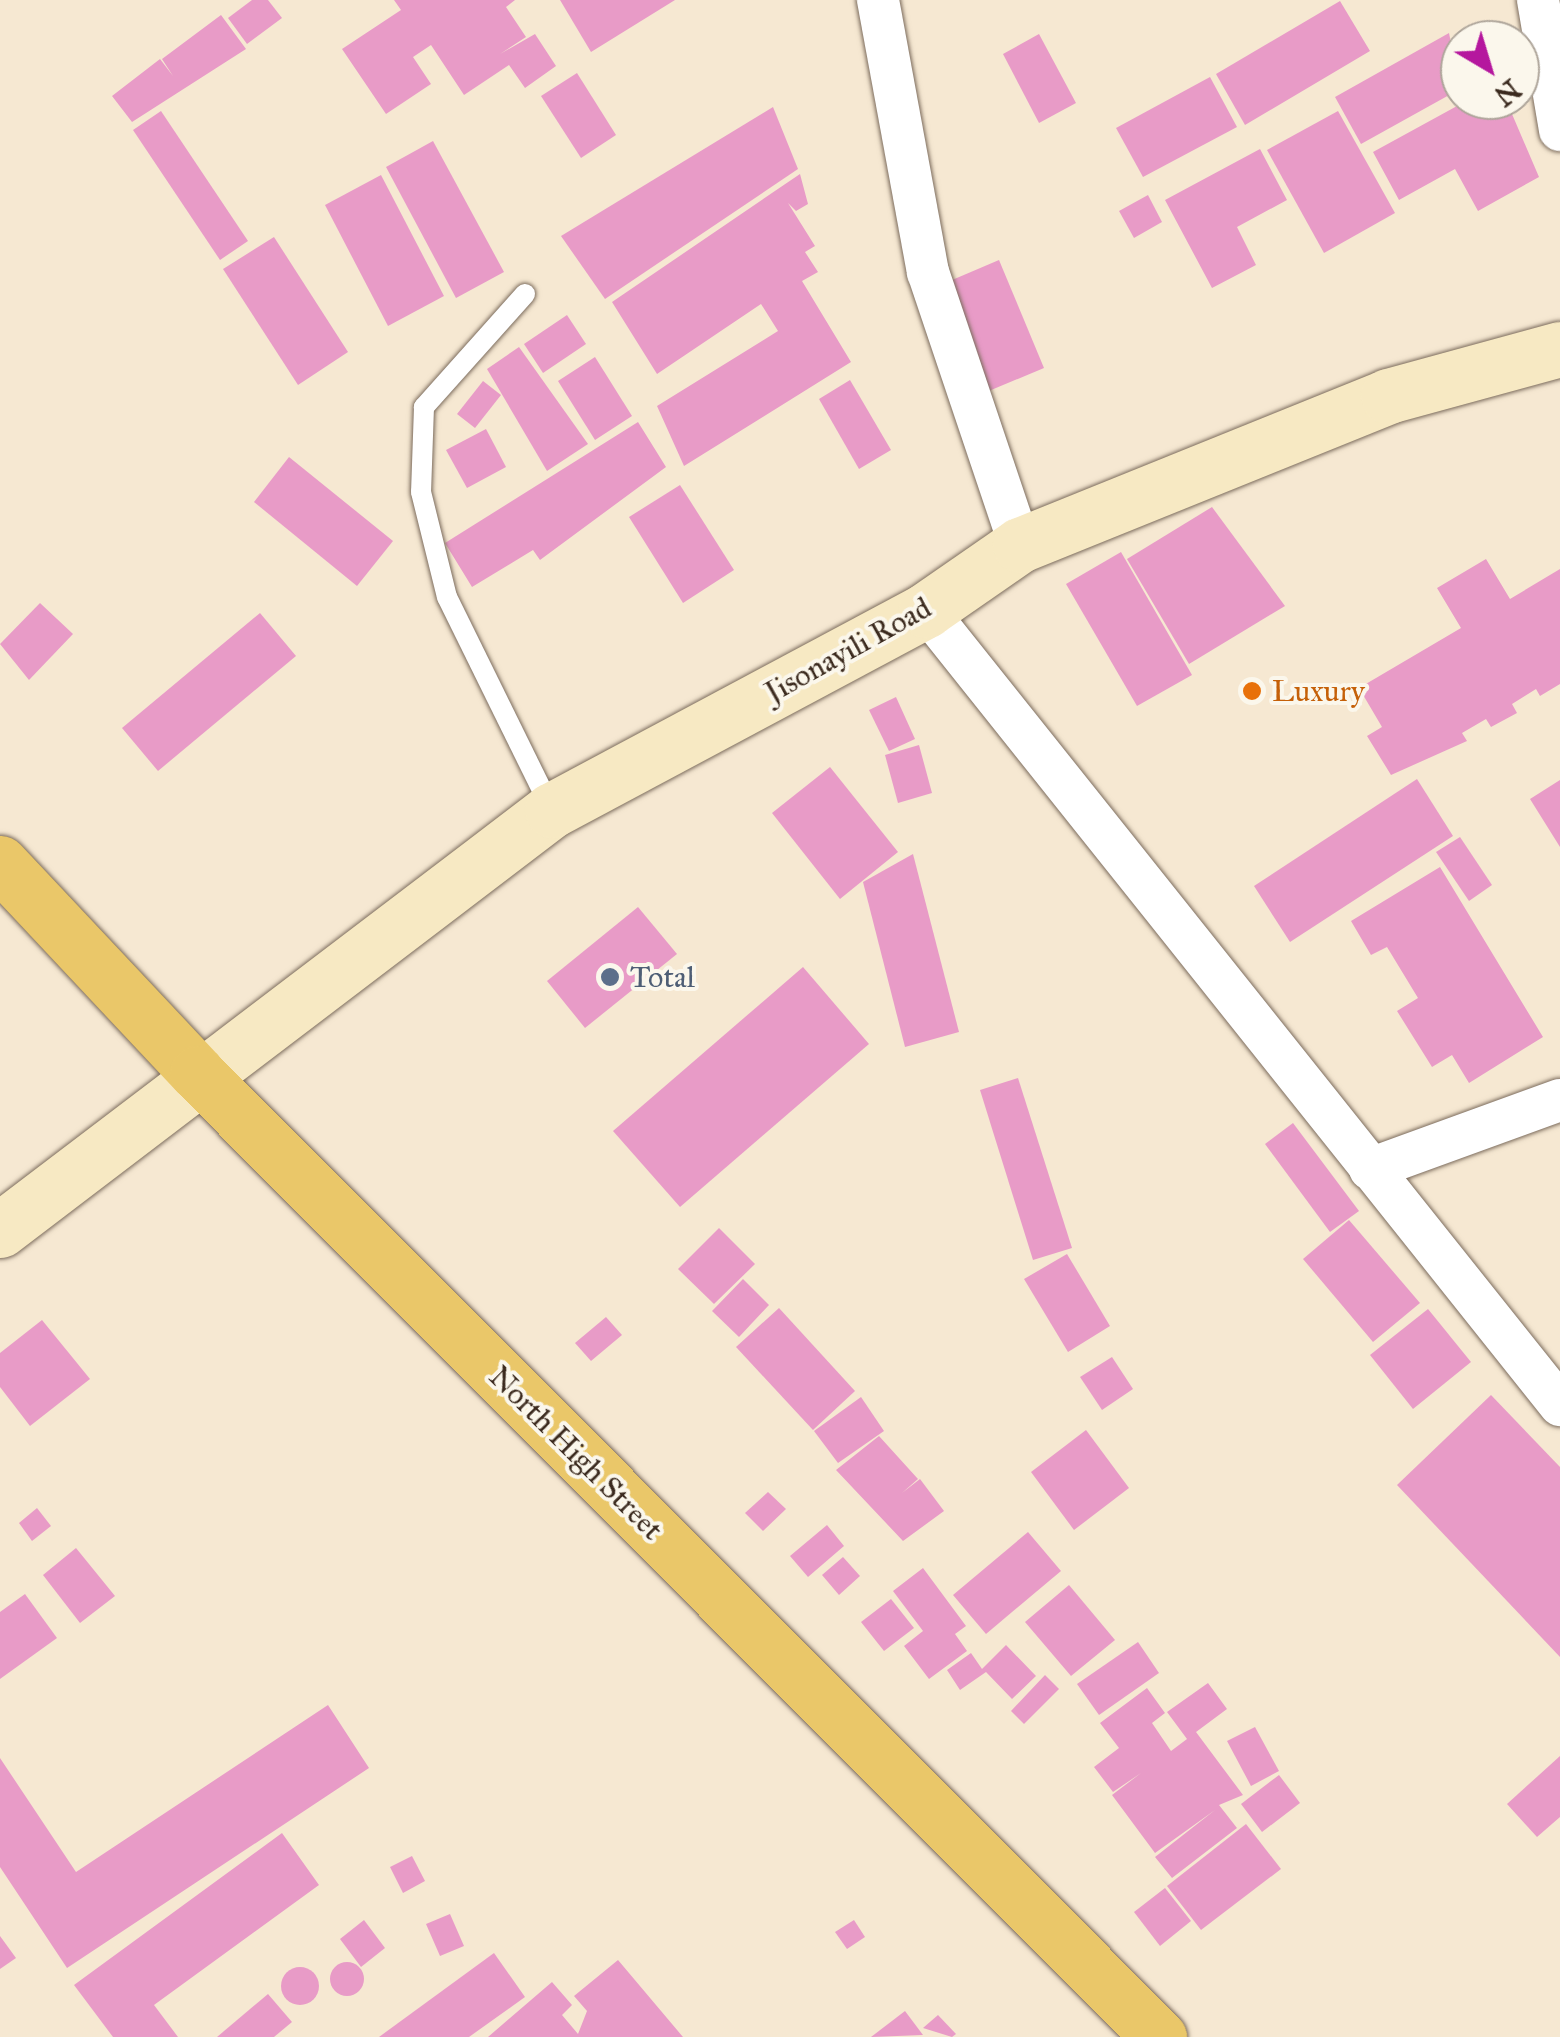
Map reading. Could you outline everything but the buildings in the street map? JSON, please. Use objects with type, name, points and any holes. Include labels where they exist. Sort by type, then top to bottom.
[{"type":"highway","name":"North High Street","points":[[0,863],[198,1074],[1160,2037]]},
{"type":"street","points":[[878,0],[928,272],[1020,545]]},
{"type":"street","points":[[1538,0],[1560,130]]},
{"type":"street","name":"Jisonayili Road","points":[[0,1230],[198,1074],[552,810],[926,610],[1020,545],[1388,396],[1560,348]]},
{"type":"street","points":[[926,610],[1560,1405]]},
{"type":"street","points":[[1370,1169],[1560,1100]]},
{"type":"lane","points":[[525,294],[424,407],[422,492],[447,598],[552,810]]},
{"type":"place","name":"Luxury","points":[[1252,691]]},
{"type":"place","name":"Total","points":[[610,977]]}]
